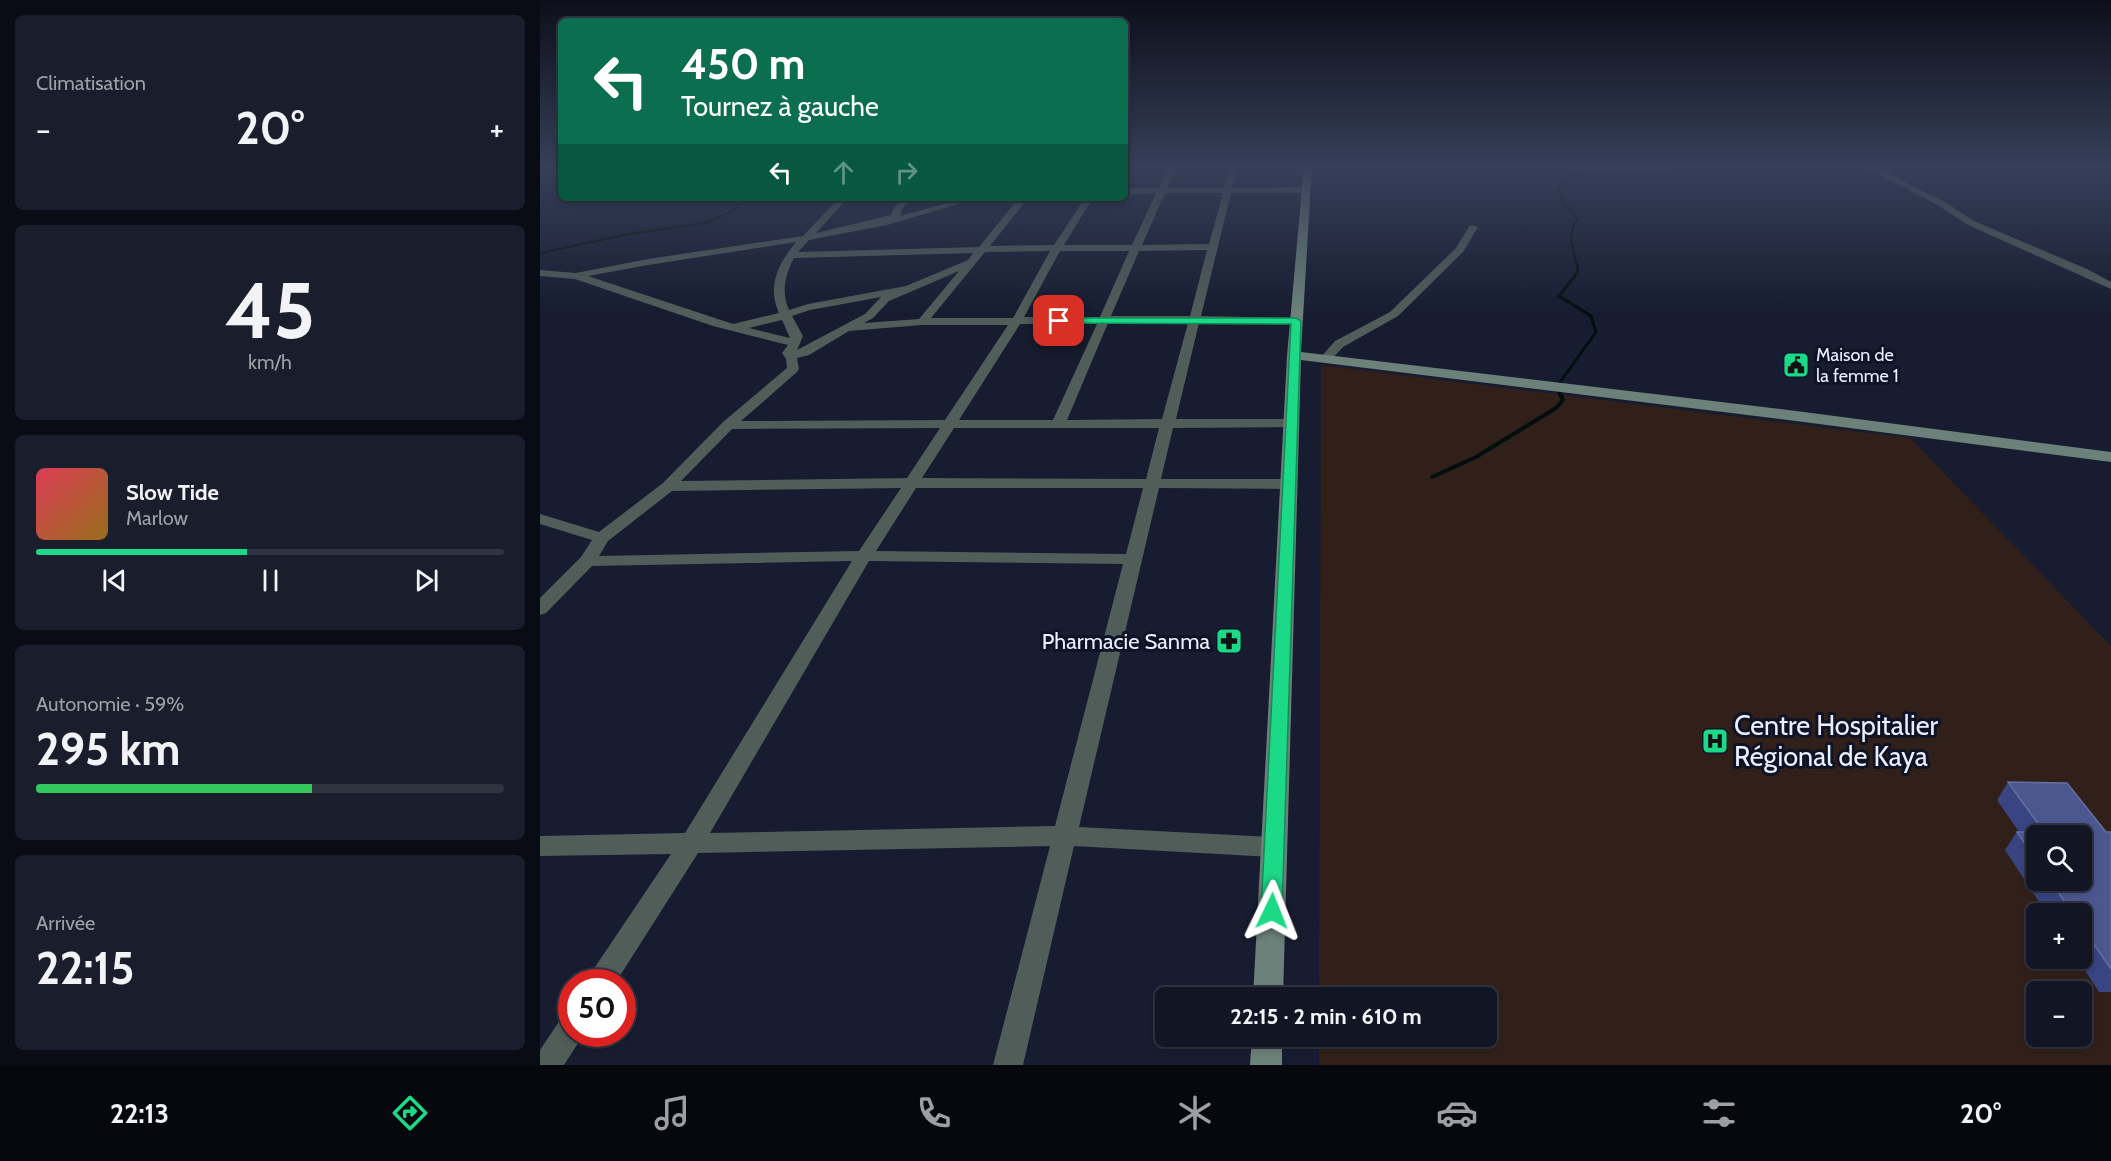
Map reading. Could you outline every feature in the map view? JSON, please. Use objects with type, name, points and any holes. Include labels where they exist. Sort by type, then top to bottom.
[{"type":"main road","points":[[1268,987],[1294,356],[1304,215]]},
{"type":"main road","points":[[1294,356],[1326,358],[1557,389],[1796,416],[2111,457]]},
{"type":"main road","points":[[1266,1065],[1267,1047]]},
{"type":"street","points":[[540,609],[587,561],[602,538],[669,486],[728,425],[793,369],[793,350],[797,336],[780,303],[779,278],[783,265],[804,238],[827,215]]},
{"type":"street","points":[[877,224],[895,218],[896,215]]},
{"type":"street","points":[[576,276],[612,268],[804,238],[919,215]]},
{"type":"street","points":[[922,322],[1011,215]]},
{"type":"street","points":[[609,969],[691,844],[864,556],[1016,321],[1078,215]]},
{"type":"street","points":[[1058,425],[1150,215]]},
{"type":"street","points":[[1008,1065],[1152,483],[1221,215]]},
{"type":"street","points":[[1958,215],[1971,223],[2083,271],[2111,286]]},
{"type":"street","points":[[1326,358],[1339,344],[1394,314],[1460,250],[1473,227]]},
{"type":"street","points":[[791,255],[983,249],[1213,248]]},
{"type":"street","points":[[540,273],[576,276],[793,350],[805,352],[869,316],[885,299],[973,261]]},
{"type":"street","points":[[731,328],[768,321],[808,306],[906,289]]},
{"type":"street","points":[[846,328],[922,322],[1195,319],[1296,321]]},
{"type":"street","points":[[728,425],[1291,423]]},
{"type":"street","points":[[669,486],[910,483],[1289,484]]},
{"type":"street","points":[[540,519],[602,538]]},
{"type":"street","points":[[587,561],[864,556],[1134,559]]},
{"type":"street","points":[[540,846],[1065,836],[1274,847]]},
{"type":"street","points":[[547,1065],[559,1047]]},
{"type":"shaded area","name":"Centre Hospitalier Régional de Kaya","points":[[1321,365],[1910,438],[2111,646],[2111,1065],[1319,1065],[1319,1047],[1497,1047],[1497,987],[1319,987]]},
{"type":"building","points":[[2008,782],[2067,783],[2106,832],[2111,832],[2111,969],[2092,941],[2092,903],[2066,903],[2057,891],[2092,891],[2092,825],[2039,825]]},
{"type":"building","points":[[2017,832],[2026,832],[2026,846]]},
{"type":"waterway","points":[[540,253],[629,234],[705,223],[724,215]]},
{"type":"waterway","points":[[1574,215],[1577,220],[1571,237],[1577,266]]},
{"type":"waterway","points":[[1560,395],[1558,385],[1596,332],[1591,316],[1559,296],[1578,272],[1577,264]]},
{"type":"waterway","points":[[1432,477],[1476,457],[1556,408],[1563,400],[1560,394]]},
{"type":"place","name":"Maison de la femme 1","points":[[1796,365]]},
{"type":"place","name":"Pharmacie Sanma","points":[[1229,641]]},
{"type":"place","name":"Centre Hospitalier Régional de Kaya","points":[[1715,741]]},
{"type":"route","points":[[1059,321],[1195,319],[1296,321],[1272,911]]}]
